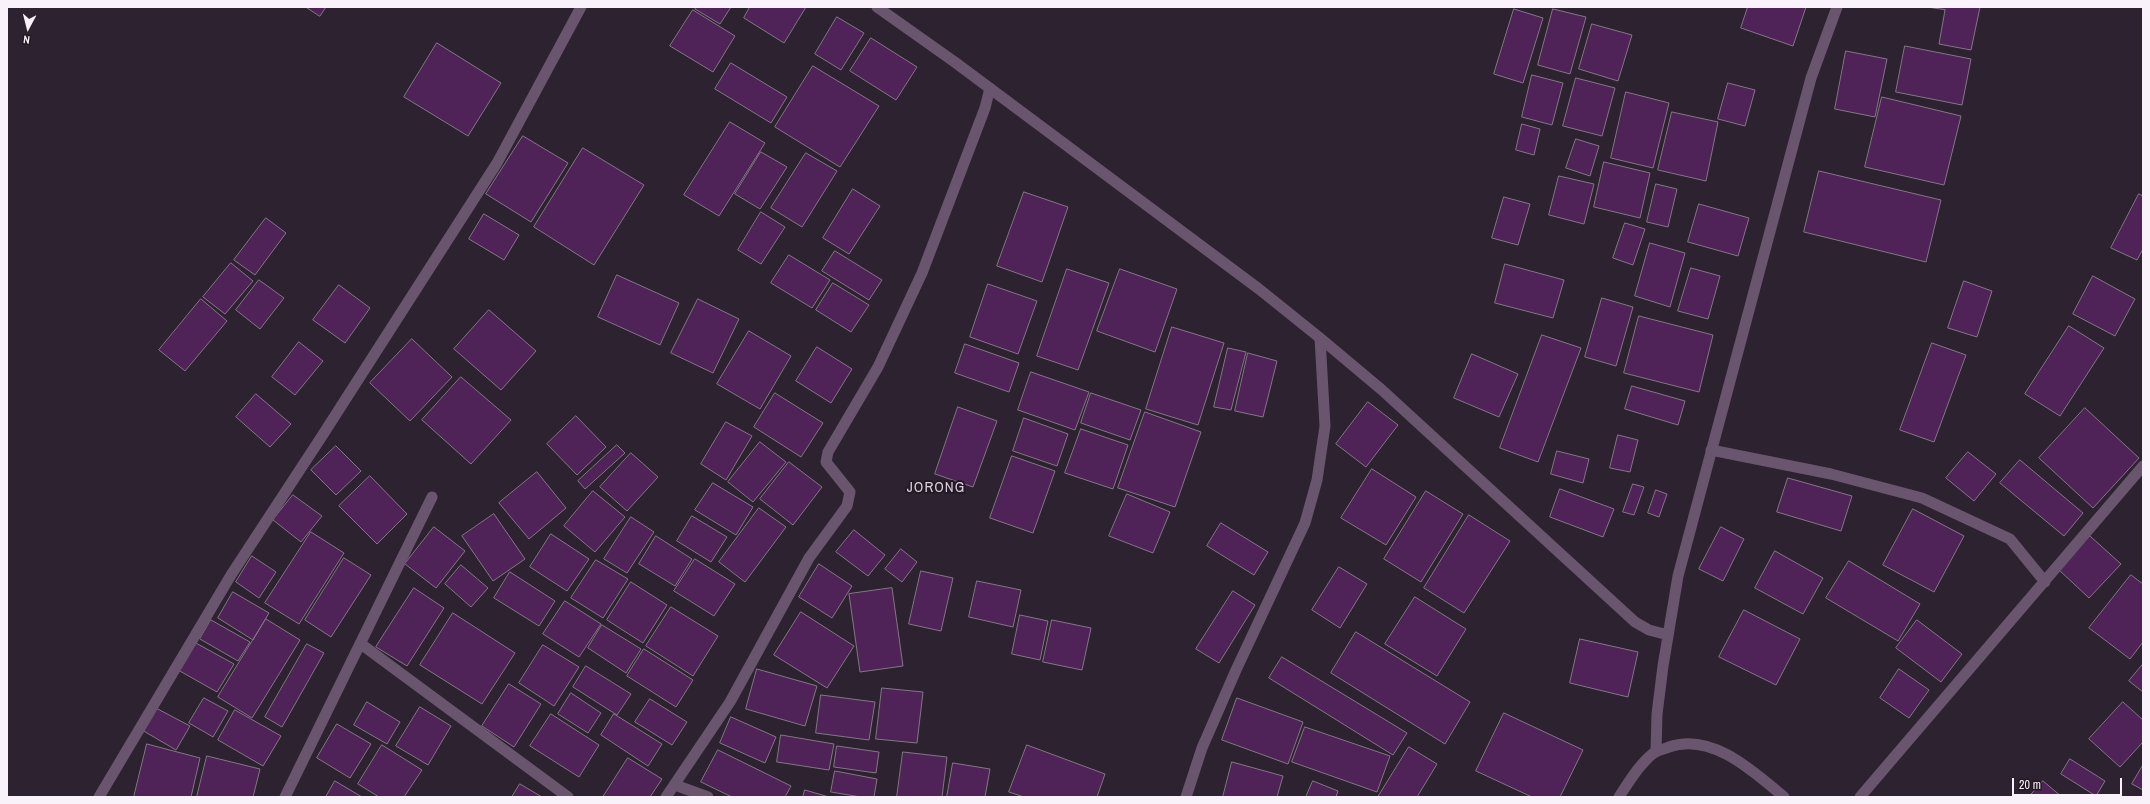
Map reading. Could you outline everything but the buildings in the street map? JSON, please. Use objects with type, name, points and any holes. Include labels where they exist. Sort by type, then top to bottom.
[{"type":"street","points":[[98,797],[231,574],[322,436],[497,163],[581,7]]},
{"type":"street","points":[[877,7],[990,88],[1253,285],[1320,338],[1388,395],[1635,622],[1649,630],[1668,635]]},
{"type":"street","points":[[1656,752],[1657,714],[1678,576],[1811,78],[1837,7]]},
{"type":"street","points":[[666,797],[730,702],[809,558],[847,506],[850,492],[826,462],[828,452],[878,366],[922,273],[985,108],[990,88]]},
{"type":"street","points":[[1186,797],[1202,748],[1236,670],[1305,523],[1317,480],[1325,426],[1320,338]]},
{"type":"street","points":[[1711,450],[1831,474],[1922,498],[2010,539],[2045,582]]},
{"type":"street","points":[[1860,797],[2143,466]]},
{"type":"street","points":[[285,797],[432,497]]},
{"type":"street","points":[[361,644],[568,797]]},
{"type":"street","points":[[1618,797],[1639,769],[1656,752],[1678,744],[1694,744],[1715,749],[1743,763],[1784,797]]},
{"type":"street","points":[[675,785],[708,797]]},
{"type":"district","name":"JORONG","points":[[936,488]]}]
